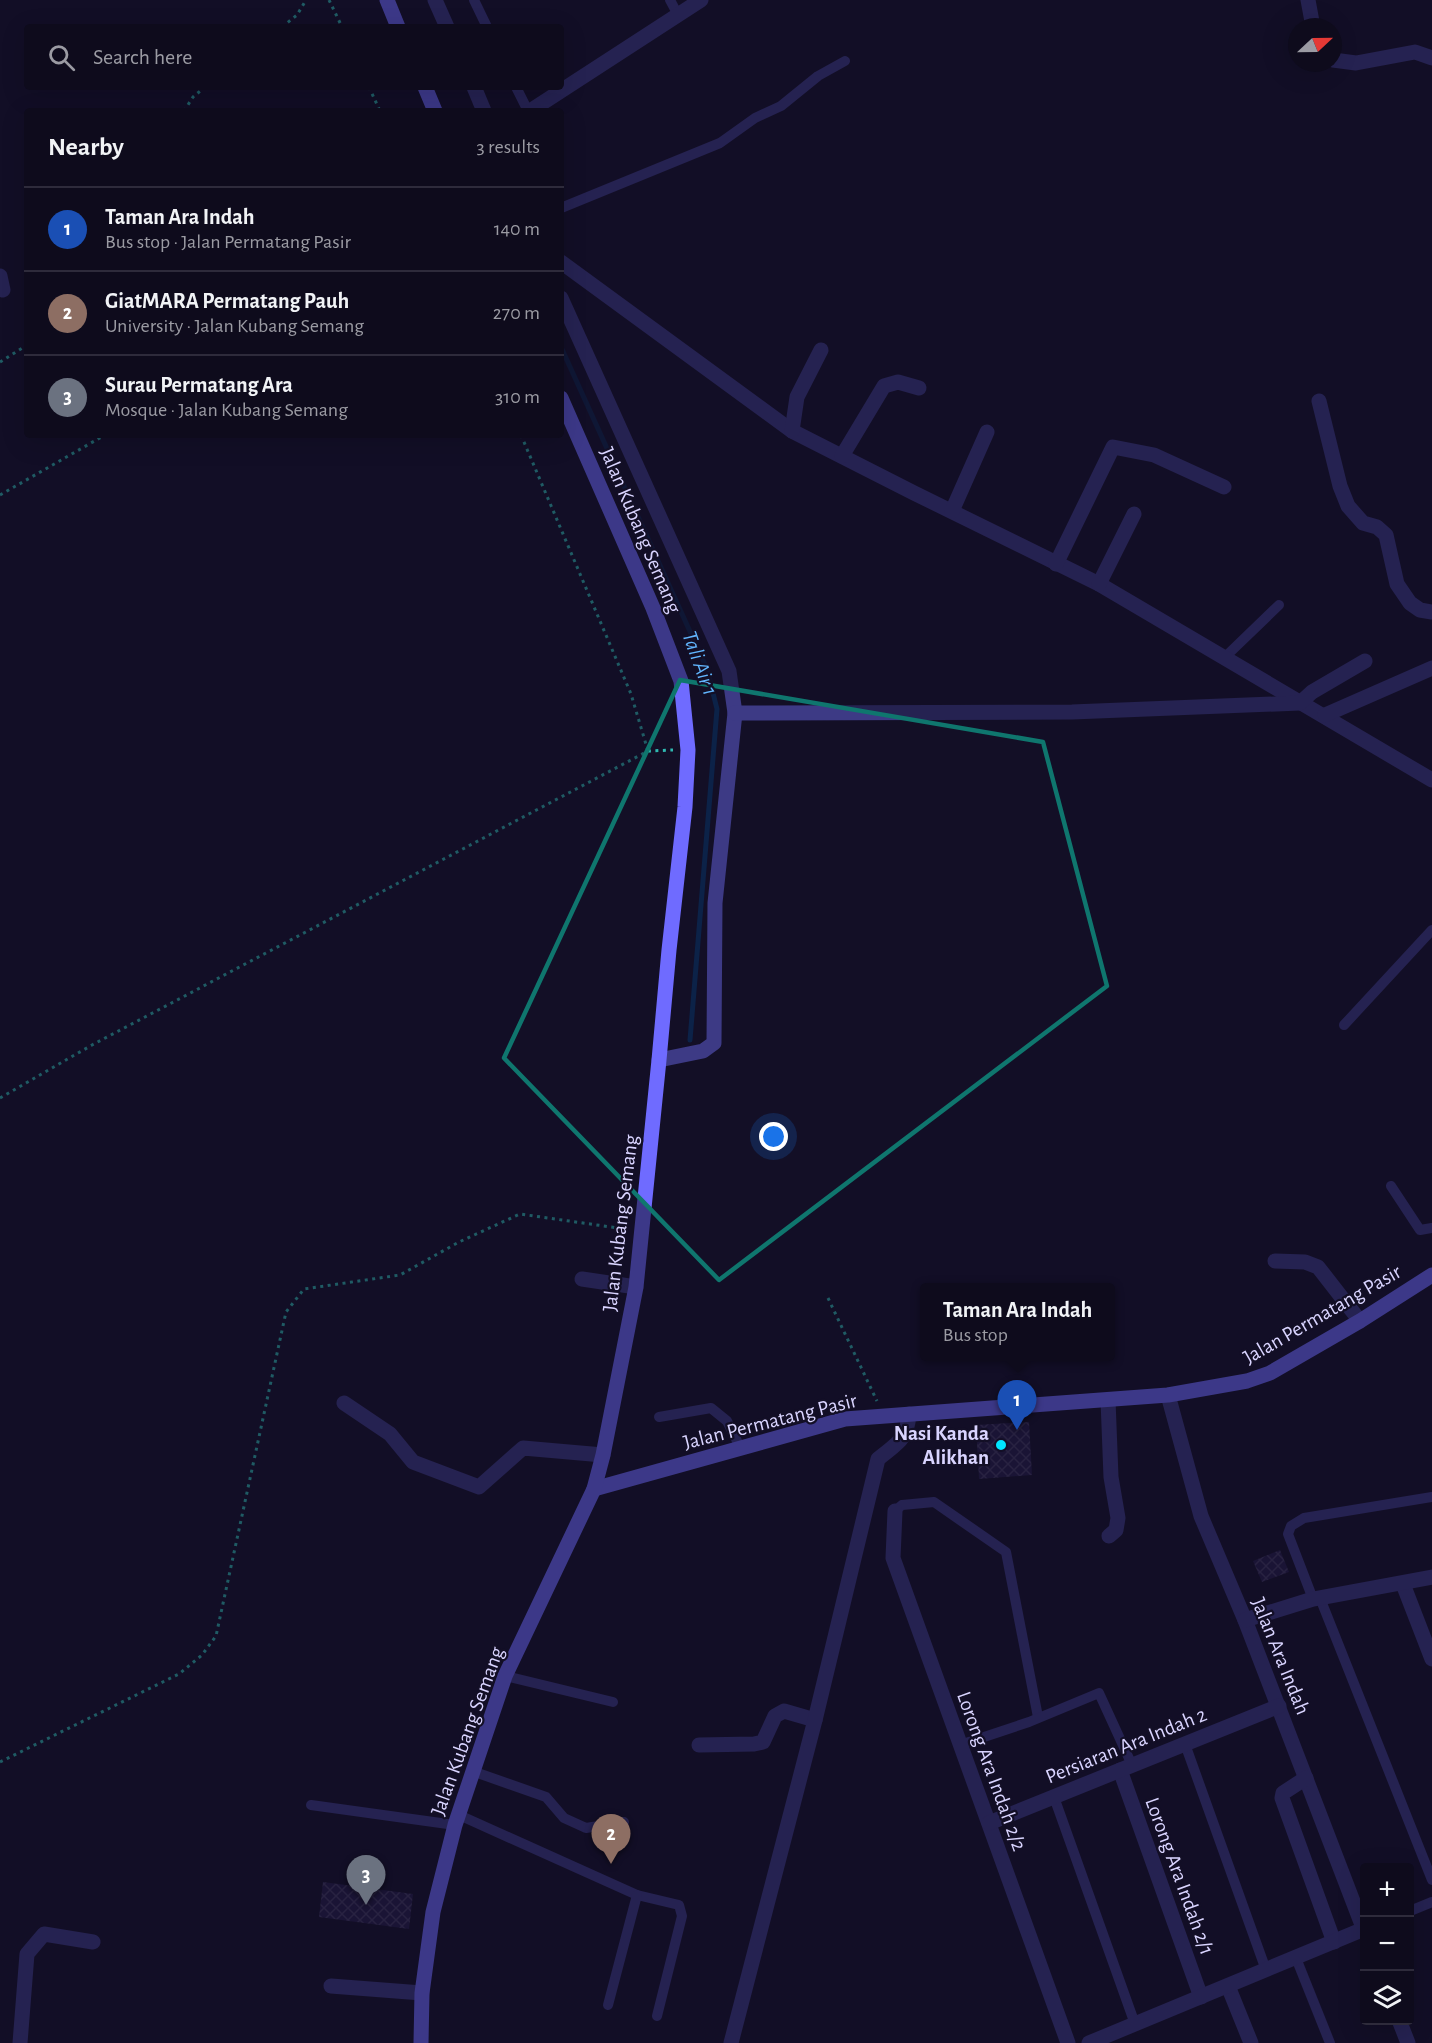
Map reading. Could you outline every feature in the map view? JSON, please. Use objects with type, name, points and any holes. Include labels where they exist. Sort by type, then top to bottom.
[{"type":"main road","points":[[387,0],[397,24]]},
{"type":"main road","points":[[426,90],[434,108]]},
{"type":"main road","name":"Jalan Kubang Semang","points":[[421,2043],[422,1993],[433,1912],[472,1771],[505,1676],[594,1489],[603,1455],[636,1287],[685,807],[688,750],[681,681],[653,608],[564,405]]},
{"type":"main road","name":"Jalan Permatang Pasir","points":[[594,1489],[845,1419],[1168,1395],[1226,1386],[1270,1373],[1360,1321],[1432,1275]]},
{"type":"street","points":[[435,0],[446,24]]},
{"type":"street","points":[[564,88],[700,0]]},
{"type":"street","points":[[1308,0],[1312,18]]},
{"type":"street","points":[[1342,61],[1356,63],[1415,52],[1432,58]]},
{"type":"street","points":[[475,90],[483,108]]},
{"type":"street","points":[[534,108],[562,90]]},
{"type":"street","points":[[564,264],[792,431],[1099,584],[1432,780]]},
{"type":"street","points":[[564,305],[729,671],[735,714],[715,903],[714,1043],[704,1051],[660,1060]]},
{"type":"street","points":[[792,431],[797,397],[821,350]]},
{"type":"street","points":[[842,456],[884,386],[898,382],[919,388]]},
{"type":"street","points":[[1319,401],[1340,486],[1348,506],[1363,523],[1377,527],[1386,535],[1397,584],[1410,603],[1420,610],[1432,612]]},
{"type":"street","points":[[952,511],[987,432]]},
{"type":"street","points":[[1056,564],[1113,447],[1154,455],[1224,487]]},
{"type":"street","points":[[1099,584],[1134,514]]},
{"type":"street","points":[[735,714],[1072,712],[1300,703],[1312,692],[1365,661]]},
{"type":"street","points":[[1325,715],[1432,668]]},
{"type":"street","points":[[1275,1261],[1305,1263],[1318,1267],[1360,1321]]},
{"type":"street","points":[[582,1279],[636,1287]]},
{"type":"street","name":"Jalan Ara Indah","points":[[1168,1395],[1200,1516],[1245,1620],[1360,1920]]},
{"type":"street","points":[[1108,1400],[1111,1477],[1118,1518],[1116,1530],[1109,1536]]},
{"type":"street","points":[[344,1403],[390,1434],[413,1462],[479,1487],[523,1448],[603,1455]]},
{"type":"street","points":[[731,2043],[815,1720],[878,1458],[903,1438],[908,1426],[909,1414]]},
{"type":"street","name":"Lorong Ara Indah 2/2","points":[[895,1511],[893,1558],[1068,2043]]},
{"type":"street","points":[[1245,1620],[1317,1599],[1432,1577]]},
{"type":"street","points":[[1403,1584],[1432,1659]]},
{"type":"street","name":"Persiaran Ara Indah 2","points":[[988,1823],[1279,1706]]},
{"type":"street","points":[[699,1745],[763,1742],[775,1716],[784,1711],[815,1720]]},
{"type":"street","name":"Lorong Ara Indah 2/1","points":[[1126,1768],[1201,1997]]},
{"type":"street","points":[[1306,1778],[1283,1793],[1282,1798],[1334,1942]]},
{"type":"street","points":[[1089,2043],[1360,1932]]},
{"type":"street","points":[[20,2043],[27,1954],[45,1934],[93,1942]]},
{"type":"street","points":[[331,1986],[422,1993]]},
{"type":"street","points":[[1228,1986],[1251,2043]]},
{"type":"street","points":[[1401,2025],[1408,2043]]},
{"type":"lane","points":[[474,0],[486,24]]},
{"type":"lane","points":[[670,0],[678,15]]},
{"type":"lane","points":[[564,207],[720,143],[756,118],[781,106],[819,76],[845,61]]},
{"type":"lane","points":[[518,90],[527,108]]},
{"type":"lane","points":[[1224,658],[1279,605]]},
{"type":"lane","points":[[1344,1025],[1432,930]]},
{"type":"lane","points":[[1391,1186],[1420,1230],[1432,1228]]},
{"type":"lane","points":[[659,1418],[711,1408],[727,1421],[740,1447]]},
{"type":"lane","points":[[1432,1497],[1304,1518],[1291,1526],[1288,1534],[1432,1880]]},
{"type":"lane","points":[[895,1511],[902,1505],[934,1502],[1006,1552],[1038,1717]]},
{"type":"lane","points":[[505,1676],[614,1702]]},
{"type":"lane","points":[[960,1745],[1100,1693],[1126,1768]]},
{"type":"lane","points":[[1185,1744],[1266,1970]]},
{"type":"lane","points":[[472,1771],[546,1797],[564,1818],[586,1828],[624,1822]]},
{"type":"lane","points":[[1054,1797],[1135,2024]]},
{"type":"lane","points":[[311,1805],[457,1820],[637,1895],[679,1905],[682,1916],[657,2016]]},
{"type":"lane","points":[[608,2005],[637,1895]]},
{"type":"lane","points":[[1414,1909],[1432,1902]]},
{"type":"lane","points":[[1296,1958],[1330,2043]]},
{"type":"path","points":[[286,24],[297,15],[306,0]]},
{"type":"path","points":[[329,0],[341,24]]},
{"type":"path","points":[[186,108],[193,97],[201,90]]},
{"type":"path","points":[[370,90],[379,108]]},
{"type":"path","points":[[0,362],[24,347]]},
{"type":"path","points":[[0,495],[100,438]]},
{"type":"path","points":[[522,438],[631,694],[648,751]]},
{"type":"path","points":[[0,1098],[92,1046],[648,751],[688,750]]},
{"type":"path","points":[[0,1762],[179,1674],[202,1656],[216,1636],[286,1312],[304,1289],[400,1275],[459,1242],[520,1214],[642,1231]]},
{"type":"path","points":[[828,1298],[884,1416]]},
{"type":"highlighted area","points":[[680,680],[1043,742],[1107,986],[719,1280],[504,1058]]},
{"type":"building","points":[[1029,1422],[1032,1475],[979,1479],[976,1425]]},
{"type":"building","points":[[1280,1550],[1289,1572],[1262,1582],[1253,1561]]},
{"type":"building","points":[[323,1882],[413,1894],[409,1929],[319,1917]]},
{"type":"waterway","name":"Tali Air 1","points":[[564,354],[707,669],[717,709],[690,1040]]},
{"type":"place","name":"Taman Ara Indah","points":[[1017,1430]]},
{"type":"place","name":"Nasi Kanda Alikhan","points":[[1001,1445]]},
{"type":"place","name":"GiatMARA Permatang Pauh","points":[[611,1864]]},
{"type":"place","name":"Surau Permatang Ara","points":[[366,1905]]}]
